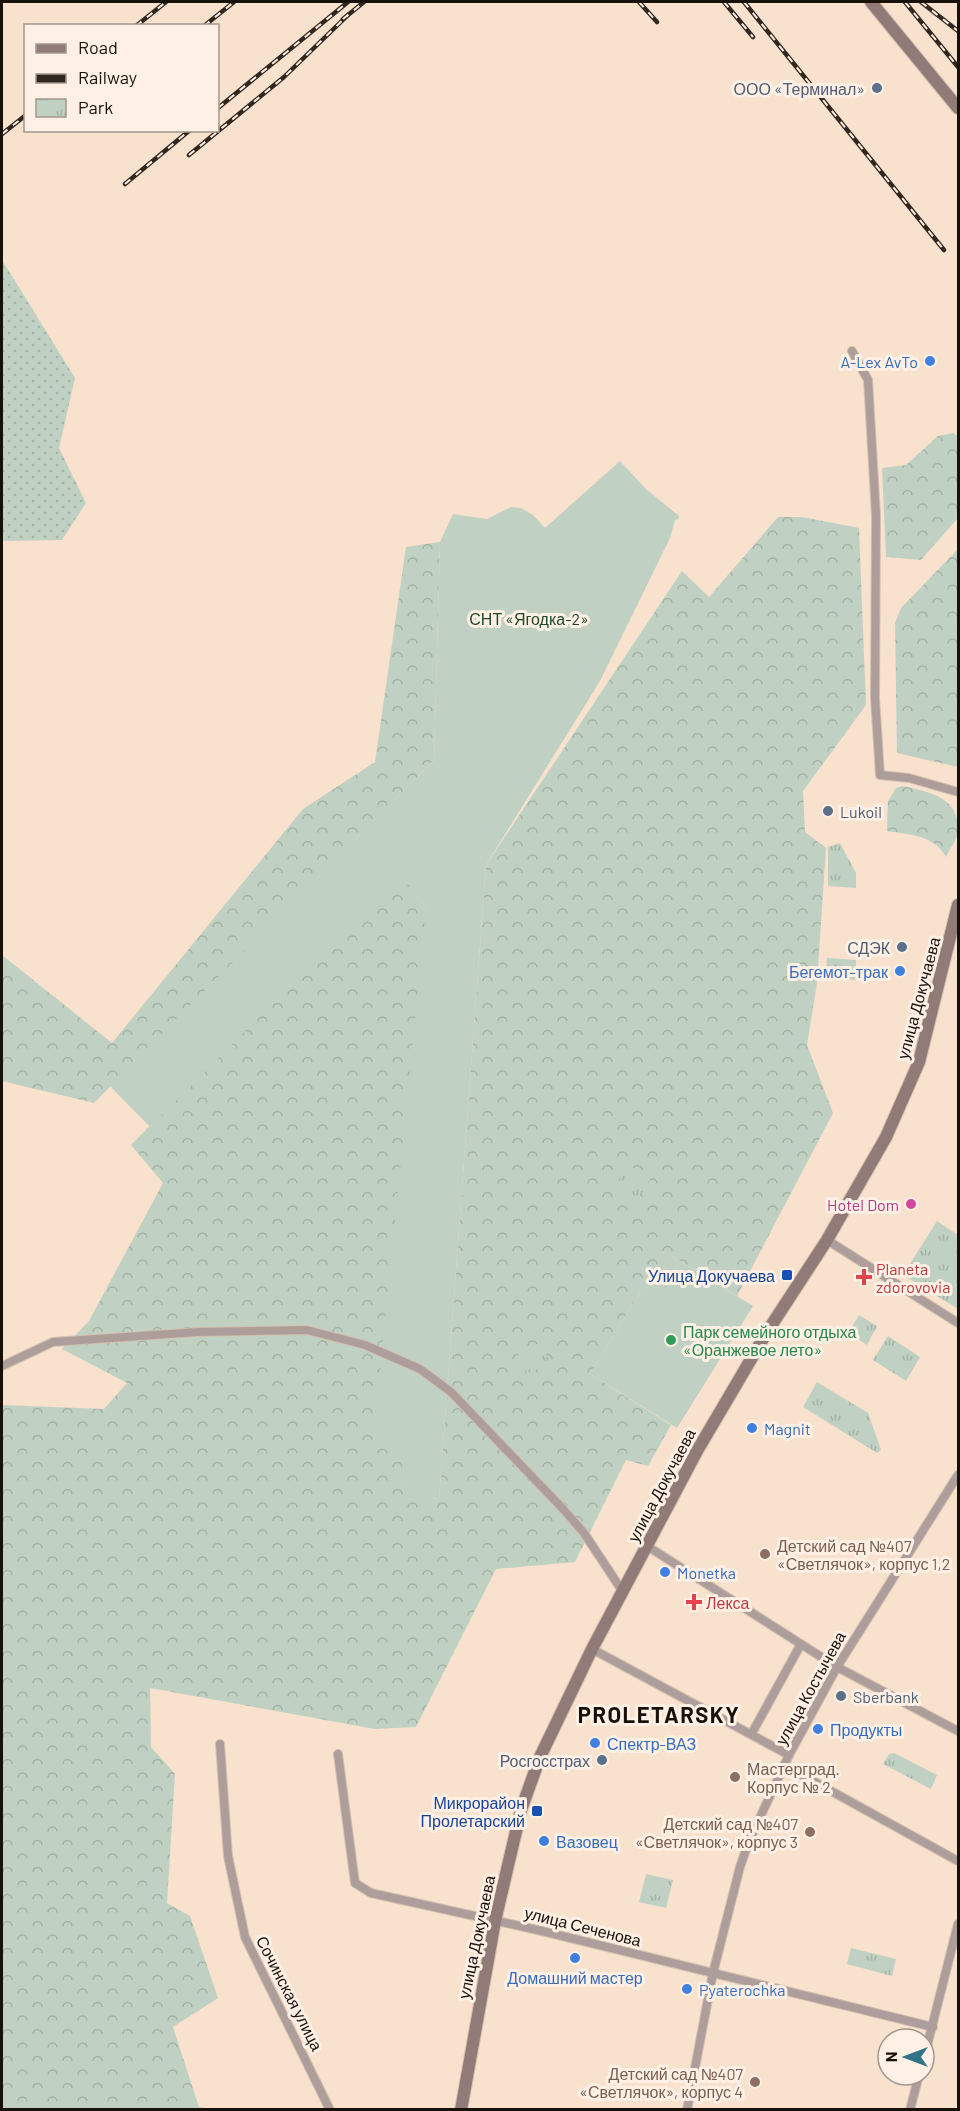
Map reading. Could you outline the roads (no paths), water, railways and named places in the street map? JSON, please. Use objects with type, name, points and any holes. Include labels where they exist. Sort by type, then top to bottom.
[{"type":"main road","points":[[871,2],[958,108]]},
{"type":"main road","name":"улица Докучаева","points":[[461,2109],[495,1921],[526,1793],[558,1716],[592,1649],[724,1403],[827,1240],[886,1137],[919,1062],[958,905]]},
{"type":"street","points":[[852,351],[868,380],[876,515],[876,698],[880,775],[909,778],[958,792]]},
{"type":"street","points":[[827,1240],[958,1323]]},
{"type":"street","points":[[2,1366],[53,1342],[198,1332],[307,1330],[365,1345],[420,1369],[451,1392],[584,1533],[623,1592]]},
{"type":"street","name":"улица Костычева","points":[[687,2109],[713,1973],[742,1858],[784,1765],[837,1667],[958,1475]]},
{"type":"street","points":[[647,1546],[837,1667],[958,1731]]},
{"type":"street","points":[[752,1733],[801,1644]]},
{"type":"street","points":[[592,1649],[752,1733],[789,1755]]},
{"type":"street","name":"Сочинская улица","points":[[220,1744],[228,1856],[245,1937],[330,2109]]},
{"type":"street","name":"улица Сеченова","points":[[338,1754],[355,1883],[371,1893],[933,2027]]},
{"type":"street","points":[[784,1765],[958,1861]]},
{"type":"street","points":[[933,2027],[958,1924]]},
{"type":"street","points":[[910,2109],[916,2087]]},
{"type":"railway","points":[[138,24],[166,2]]},
{"type":"railway","points":[[206,24],[234,2]]},
{"type":"railway","points":[[219,107],[348,2]]},
{"type":"railway","points":[[343,19],[364,2]]},
{"type":"railway","points":[[639,2],[657,22]]},
{"type":"railway","points":[[724,2],[753,37]]},
{"type":"railway","points":[[744,2],[944,250]]},
{"type":"railway","points":[[905,2],[958,67]]},
{"type":"railway","points":[[921,2],[958,31]]},
{"type":"railway","points":[[219,130],[284,77],[348,15]]},
{"type":"railway","points":[[2,134],[24,117]]},
{"type":"railway","points":[[125,184],[188,132]]},
{"type":"railway","points":[[189,155],[217,132]]},
{"type":"place","name":"ООО «Терминал»","points":[[877,88]]},
{"type":"place","name":"A-Lex AvTo","points":[[930,361]]},
{"type":"place","name":"Lukoil","points":[[828,811]]},
{"type":"place","name":"СДЭК","points":[[902,947]]},
{"type":"place","name":"Бегемот-трак","points":[[900,971]]},
{"type":"place","name":"Hotel Dom","points":[[911,1204]]},
{"type":"place","name":"Улица Докучаева","points":[[787,1275]]},
{"type":"place","name":"Planeta zdorovovia","points":[[864,1277]]},
{"type":"place","name":"Парк семейного отдыха «Оранжевое лето»","points":[[671,1340]]},
{"type":"place","name":"Magnit","points":[[752,1428]]},
{"type":"place","name":"Детский сад №407 «Светлячок», корпус 1,2","points":[[765,1554]]},
{"type":"place","name":"Monetka","points":[[665,1572]]},
{"type":"place","name":"Лекса","points":[[694,1602]]},
{"type":"place","name":"Sberbank","points":[[841,1696]]},
{"type":"place","name":"Продукты","points":[[818,1729]]},
{"type":"place","name":"Спектр-ВАЗ","points":[[595,1743]]},
{"type":"place","name":"Росгосстрах","points":[[602,1760]]},
{"type":"place","name":"Мастерград. Корпус № 2","points":[[735,1777]]},
{"type":"place","name":"Микрорайон Пролетарский","points":[[537,1811]]},
{"type":"place","name":"Детский сад №407 «Светлячок», корпус 3","points":[[810,1832]]},
{"type":"place","name":"Вазовец","points":[[544,1841]]},
{"type":"place","name":"Домашний мастер","points":[[575,1958]]},
{"type":"place","name":"Pyaterochka","points":[[687,1989]]},
{"type":"place","name":"Детский сад №407 «Светлячок», корпус 4","points":[[755,2082]]},
{"type":"district","name":"PROLETARSKY","points":[[659,1714]]},
{"type":"park label","name":"СНТ «Ягодка-2»","points":[[529,618]]}]
